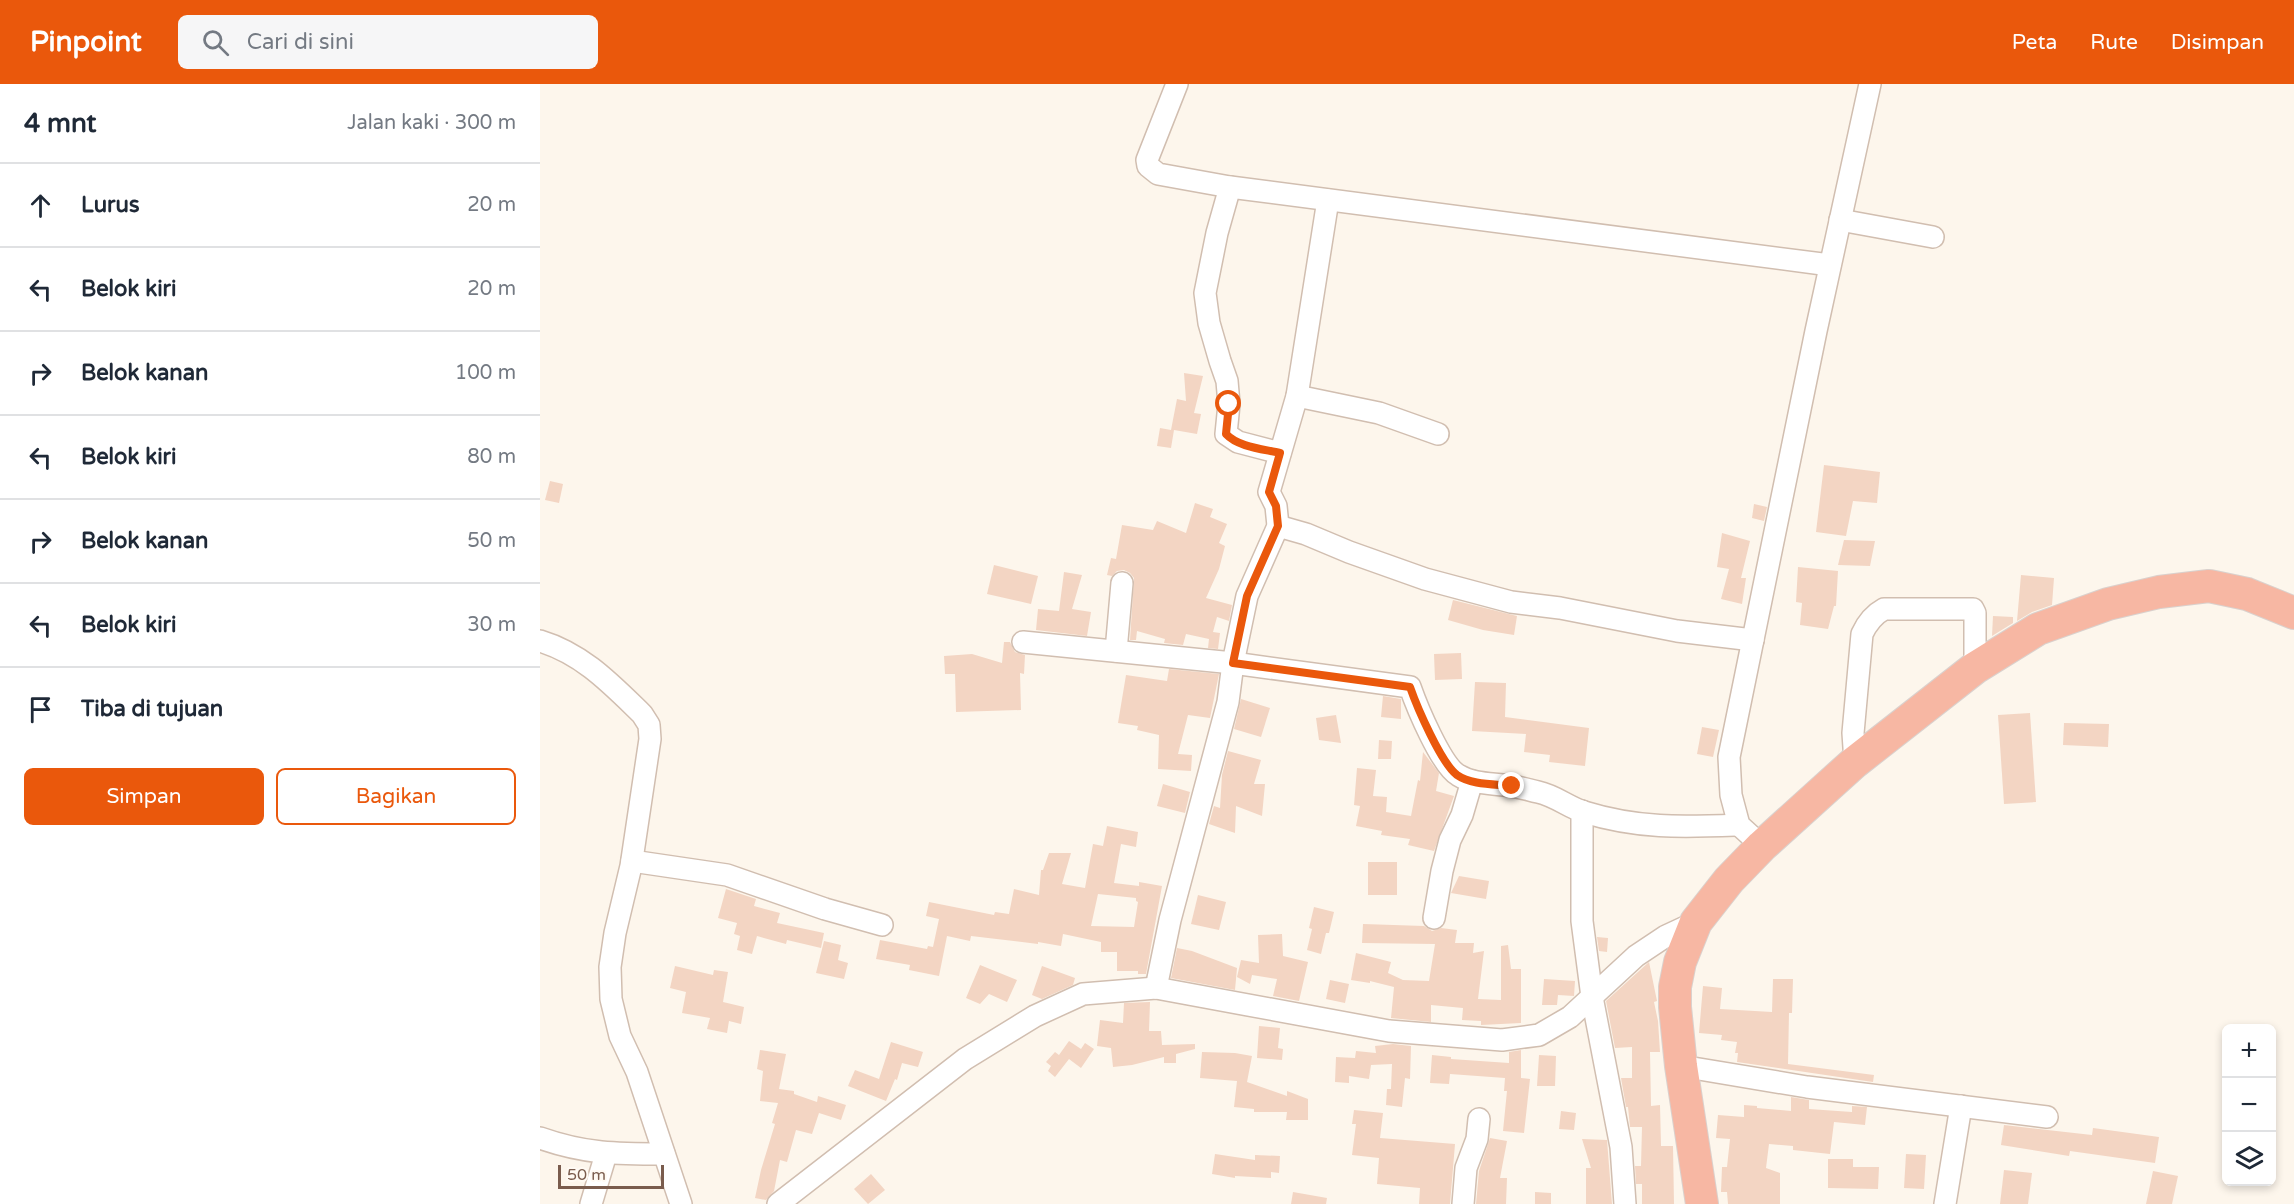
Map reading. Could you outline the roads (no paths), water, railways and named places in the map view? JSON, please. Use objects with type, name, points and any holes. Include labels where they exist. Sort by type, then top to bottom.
[{"type":"highway","points":[[1702,1204],[1681,1066],[1675,987],[1680,962],[1696,921],[1729,880],[1762,846],[1855,762],[1975,668],[2038,629],[2108,604],[2159,592],[2209,586],[2247,594],[2294,613]]},
{"type":"street","points":[[1177,84],[1149,154],[1148,166],[1158,174],[1230,187],[1830,265]]},
{"type":"street","points":[[1762,846],[1739,825],[1731,795],[1729,757],[1830,265],[1870,84]]},
{"type":"street","points":[[1230,187],[1204,293],[1209,323],[1227,381],[1229,404],[1226,434],[1238,442],[1280,453]]},
{"type":"street","points":[[1156,988],[1170,920],[1228,702],[1233,663],[1247,596],[1278,526],[1276,506],[1269,492],[1297,396],[1328,200]]},
{"type":"street","points":[[1840,220],[1933,237]]},
{"type":"street","points":[[1297,396],[1379,413],[1438,434]]},
{"type":"street","points":[[1278,526],[1306,534],[1425,579],[1511,602],[1560,608],[1677,631],[1753,640]]},
{"type":"street","points":[[1116,651],[1122,583]]},
{"type":"street","points":[[1855,762],[1853,733],[1862,634],[1865,626],[1877,613],[1884,609],[1973,609],[1975,613],[1975,668]]},
{"type":"street","points":[[540,641],[558,646],[579,658],[642,714],[649,725],[650,739],[632,861],[615,933],[610,967],[611,999],[620,1036],[637,1072],[681,1204]]},
{"type":"street","points":[[1023,642],[1233,663],[1410,687],[1418,710],[1441,753],[1456,774],[1472,781],[1512,786],[1552,795],[1582,811],[1624,822],[1666,827],[1739,825]]},
{"type":"street","points":[[1434,918],[1450,840],[1462,815],[1472,781]]},
{"type":"street","points":[[1582,811],[1582,921],[1592,997],[1621,1147],[1625,1204]]},
{"type":"street","points":[[632,861],[727,875],[825,909],[882,925]]},
{"type":"street","points":[[778,1204],[965,1059],[1035,1016],[1083,994],[1156,988],[1389,1031],[1502,1040],[1539,1035],[1570,1017],[1636,956],[1666,936],[1696,921]]},
{"type":"street","points":[[1681,1066],[1807,1087],[2047,1116]]},
{"type":"street","points":[[1944,1204],[1961,1106]]},
{"type":"street","points":[[1462,1204],[1466,1168],[1477,1139],[1479,1119]]},
{"type":"street","points":[[540,1138],[583,1151],[606,1154],[664,1154]]},
{"type":"street","points":[[591,1204],[606,1154]]}]
